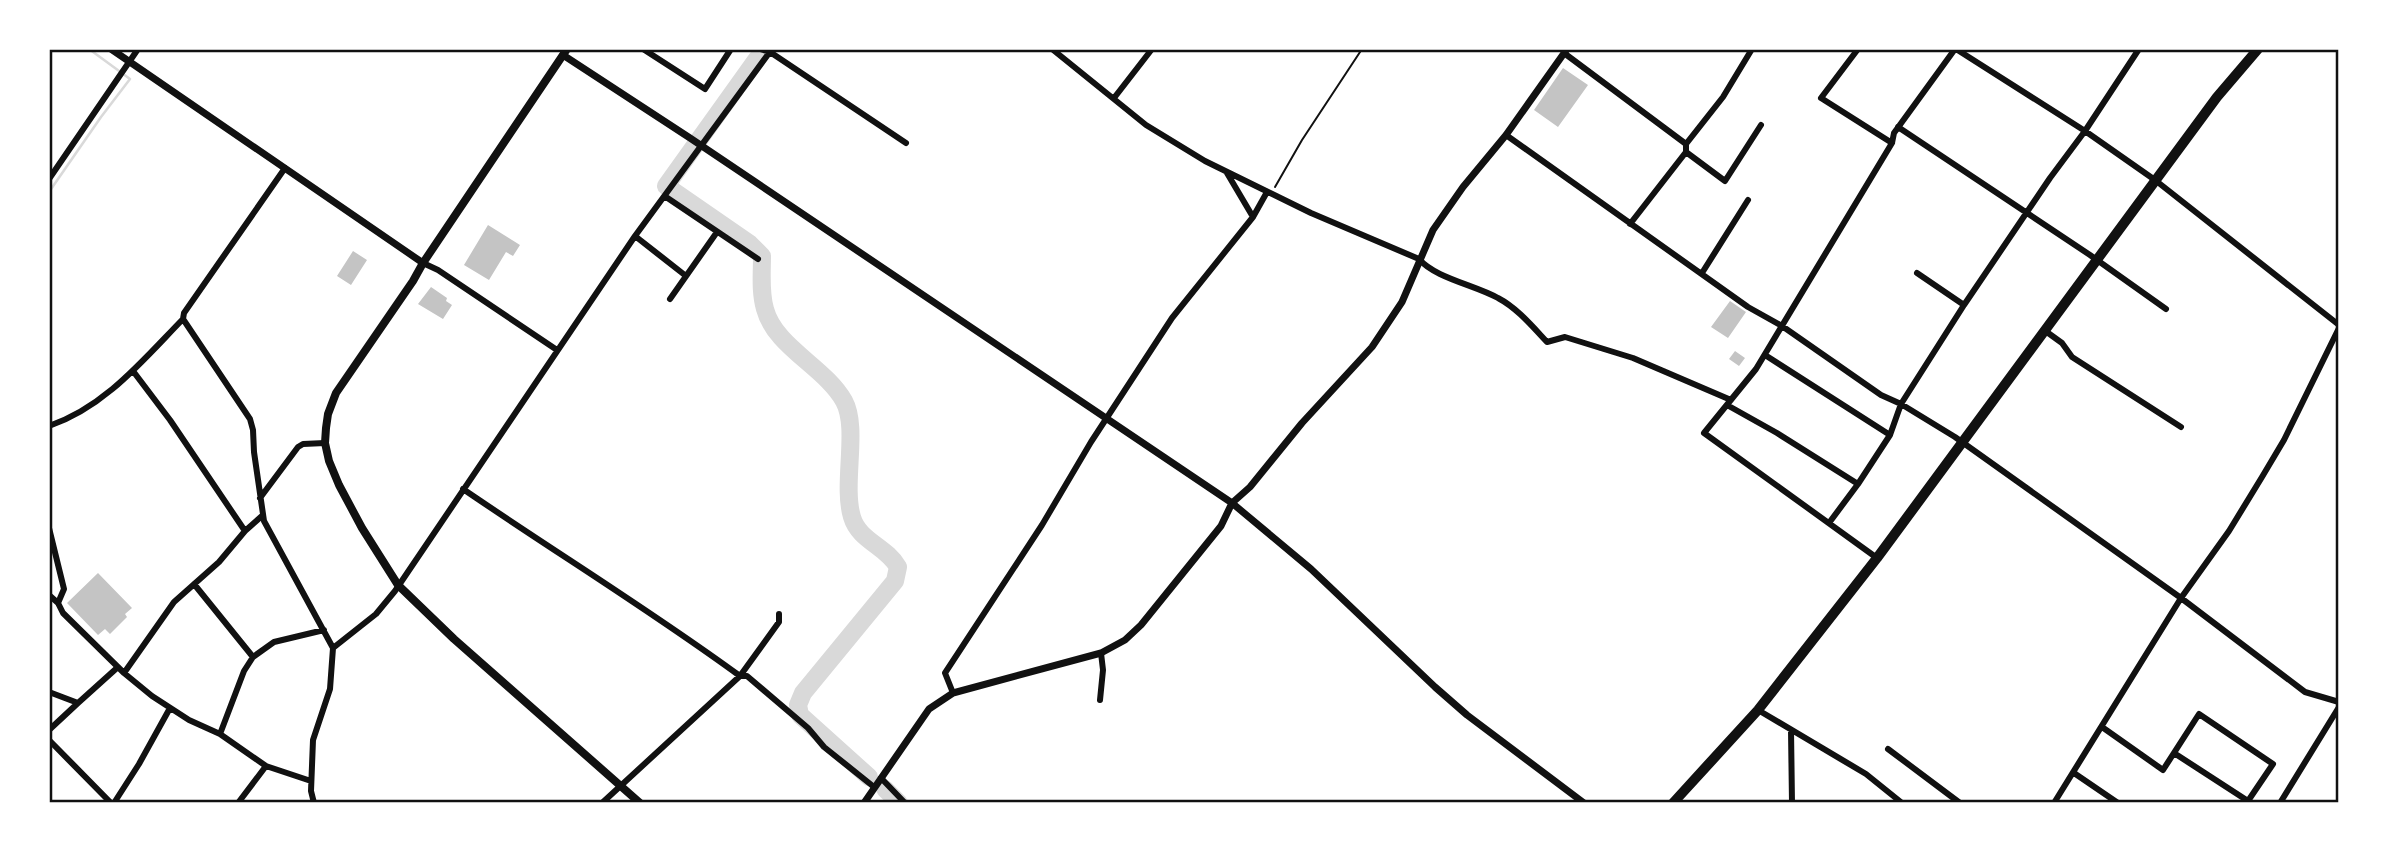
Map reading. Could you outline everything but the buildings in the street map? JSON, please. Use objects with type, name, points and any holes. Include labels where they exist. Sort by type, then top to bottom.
[{"type":"highway","points":[[1674,803],[1758,710],[1877,558],[2217,97],[2258,49]]},
{"type":"main road","points":[[565,52],[423,263],[414,281],[336,393],[328,414],[326,443],[329,461],[339,485],[398,585],[454,639],[639,803]]},
{"type":"street","points":[[111,49],[423,263],[557,350]]},
{"type":"street","points":[[49,179],[138,49]]},
{"type":"street","points":[[643,49],[705,89],[731,49]]},
{"type":"street","points":[[1052,49],[1146,125],[1226,172],[1419,259],[1426,267],[1502,300],[1547,342],[1565,337],[1633,358],[1729,402],[1858,484]]},
{"type":"street","points":[[1114,98],[1152,49]]},
{"type":"street","points":[[1630,224],[1686,152],[1686,144],[1723,97],[1752,49]]},
{"type":"street","points":[[1857,49],[1821,98],[1892,143]]},
{"type":"street","points":[[1877,558],[1704,433],[1765,355],[1892,143],[1894,133],[1955,49],[2085,131],[2155,180],[2339,326],[2284,440],[2262,477],[2229,531],[2181,598],[2054,803]]},
{"type":"street","points":[[1829,523],[1890,435],[1900,404],[1964,304],[2139,49]]},
{"type":"street","points":[[333,648],[376,614],[398,585],[765,50],[906,143]]},
{"type":"street","points":[[864,803],[929,709],[953,693],[1101,653],[1125,640],[1141,625],[1221,526],[1232,503],[1250,487],[1302,423],[1372,347],[1398,310],[1433,230],[1566,51],[1686,144]]},
{"type":"street","points":[[565,52],[1232,503],[1311,569],[1466,715],[1584,803]]},
{"type":"street","points":[[1686,152],[1725,181],[1761,125]]},
{"type":"street","points":[[1898,127],[2166,309]]},
{"type":"street","points":[[1506,135],[1748,307],[1782,326],[1881,394],[1962,443],[2181,598],[2305,692],[2339,705],[2280,803]]},
{"type":"street","points":[[49,426],[89,406],[133,371],[183,319],[184,313],[285,168]]},
{"type":"street","points":[[1226,172],[1252,217]]},
{"type":"street","points":[[669,192],[718,232],[758,258]]},
{"type":"street","points":[[953,693],[945,673],[1042,525],[1171,318],[1269,193]]},
{"type":"street","points":[[1702,273],[1748,200]]},
{"type":"street","points":[[670,299],[718,232]]},
{"type":"street","points":[[635,236],[686,276]]},
{"type":"street","points":[[1917,274],[1964,304]]},
{"type":"street","points":[[183,319],[250,419],[264,521],[333,648],[330,689],[313,740],[311,791],[314,803]]},
{"type":"street","points":[[2044,330],[2062,343],[2072,357],[2181,427]]},
{"type":"street","points":[[1765,355],[1890,435]]},
{"type":"street","points":[[133,371],[170,420],[245,531]]},
{"type":"street","points":[[260,498],[298,447],[303,444],[326,443]]},
{"type":"street","points":[[463,489],[680,632],[740,676],[747,676],[808,728],[824,747],[874,787]]},
{"type":"street","points":[[124,673],[174,603],[219,562],[245,531],[263,515]]},
{"type":"street","points":[[49,528],[64,590],[58,603]]},
{"type":"street","points":[[194,583],[253,657]]},
{"type":"street","points":[[49,596],[124,673],[170,708],[220,734],[266,765],[311,781]]},
{"type":"street","points":[[602,803],[740,676],[779,622],[779,614]]},
{"type":"street","points":[[220,734],[244,671],[253,657],[274,642],[324,630]]},
{"type":"street","points":[[1100,700],[1103,670],[1101,653]]},
{"type":"street","points":[[49,730],[118,667]]},
{"type":"street","points":[[49,692],[78,703]]},
{"type":"street","points":[[49,740],[113,803],[139,764],[170,708]]},
{"type":"street","points":[[1758,710],[1866,774],[1902,803]]},
{"type":"street","points":[[2102,727],[2163,770],[2174,752],[2199,714],[2273,764],[2248,801],[2174,752]]},
{"type":"street","points":[[1791,730],[1792,801],[1800,803]]},
{"type":"street","points":[[1888,749],[1960,803]]},
{"type":"street","points":[[238,803],[266,765]]},
{"type":"street","points":[[2074,773],[2118,803]]},
{"type":"street","points":[[881,778],[905,803]]},
{"type":"path","points":[[1269,193],[1362,49]]},
{"type":"waterway","points":[[49,192],[130,79],[89,49]]},
{"type":"waterway","points":[[764,49],[666,186],[750,244],[762,256],[762,296],[770,322],[789,346],[836,389],[848,412],[849,504],[852,517],[860,532],[887,554],[898,567],[895,581],[803,693],[798,705],[800,715],[869,777]]},
{"type":"waterway","points":[[885,789],[899,803]]}]
